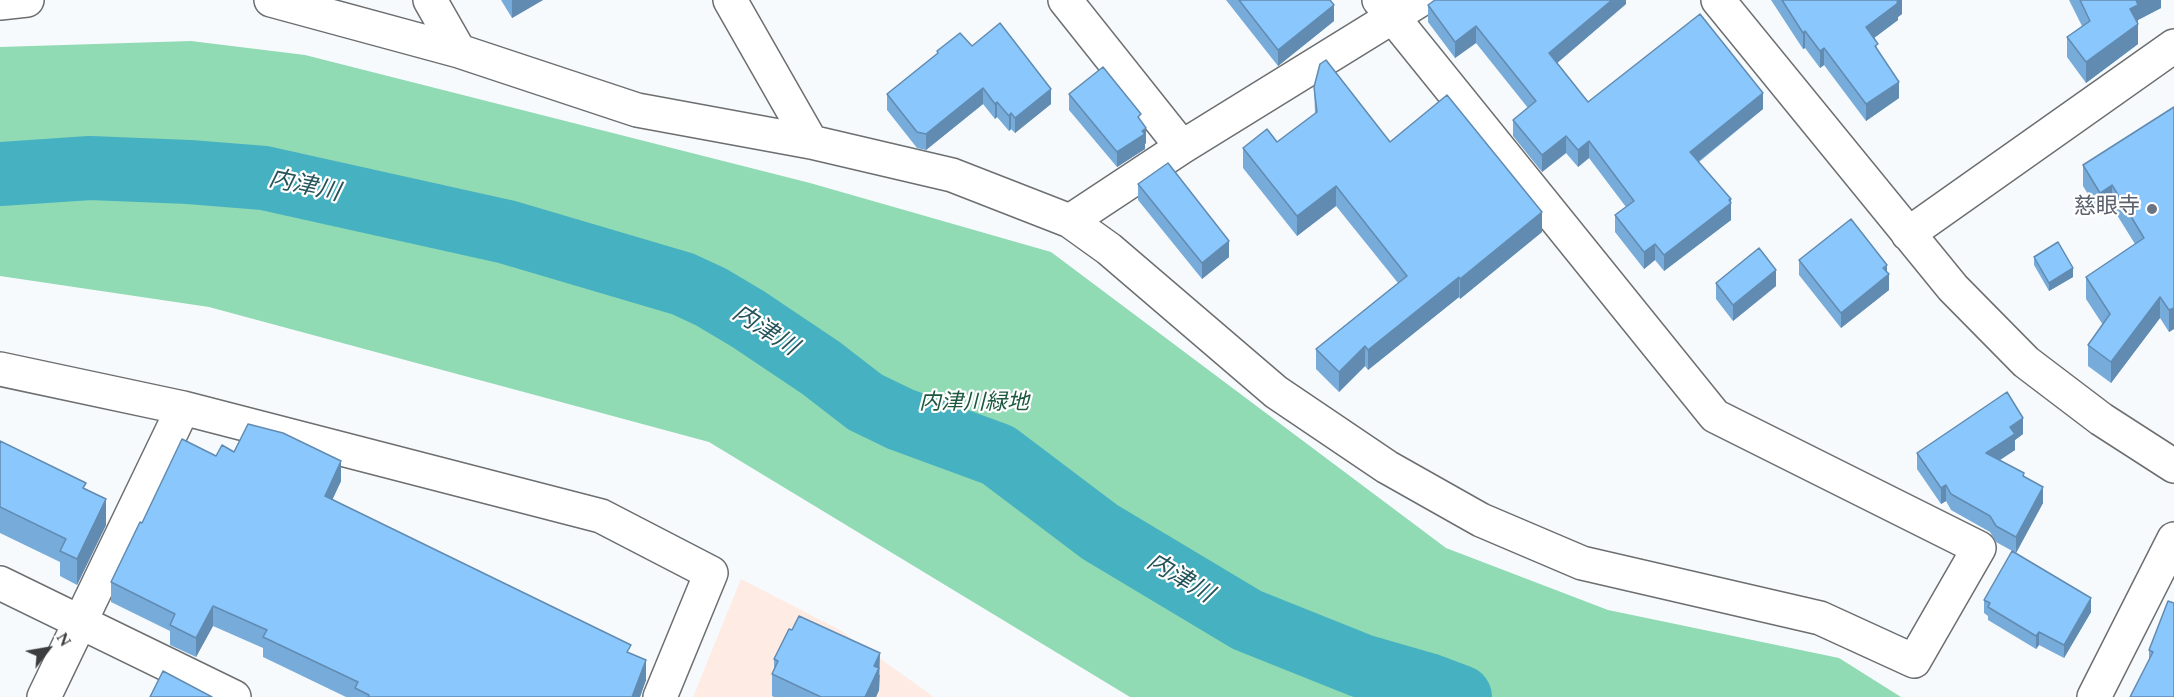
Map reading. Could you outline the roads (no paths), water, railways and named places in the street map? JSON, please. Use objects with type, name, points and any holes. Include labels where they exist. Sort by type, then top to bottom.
[{"type":"street","points":[[0,3],[27,0]]},
{"type":"street","points":[[271,0],[459,51],[637,110],[811,142],[952,175],[1070,221],[1109,249],[1276,392],[1387,467],[1481,520],[1582,562],[1820,618],[1914,661],[1980,548],[1715,416],[1386,9]]},
{"type":"street","points":[[430,0],[459,51]]},
{"type":"street","points":[[730,0],[811,142]]},
{"type":"street","points":[[1065,0],[1182,147]]},
{"type":"street","points":[[1070,221],[1386,9],[1420,0]]},
{"type":"street","points":[[1718,0],[1953,288],[2026,362],[2101,419],[2174,466]]},
{"type":"street","points":[[1908,234],[2174,46]]},
{"type":"street","points":[[0,369],[183,408],[601,516],[711,573],[660,697]]},
{"type":"street","points":[[44,697],[183,408]]},
{"type":"street","points":[[2094,697],[2174,539]]},
{"type":"street","points":[[0,583],[234,697]]},
{"type":"waterway","name":"内津川","points":[[0,174],[90,168],[264,178],[507,232],[683,284],[711,297],[748,319],[821,368],[865,402],[900,419],[998,455],[1100,532],[1247,620],[1362,666],[1460,697]]},
{"type":"place","name":"慈眼寺","points":[[2152,209]]},
{"type":"park label","name":"内津川緑地","points":[[974,405]]}]
